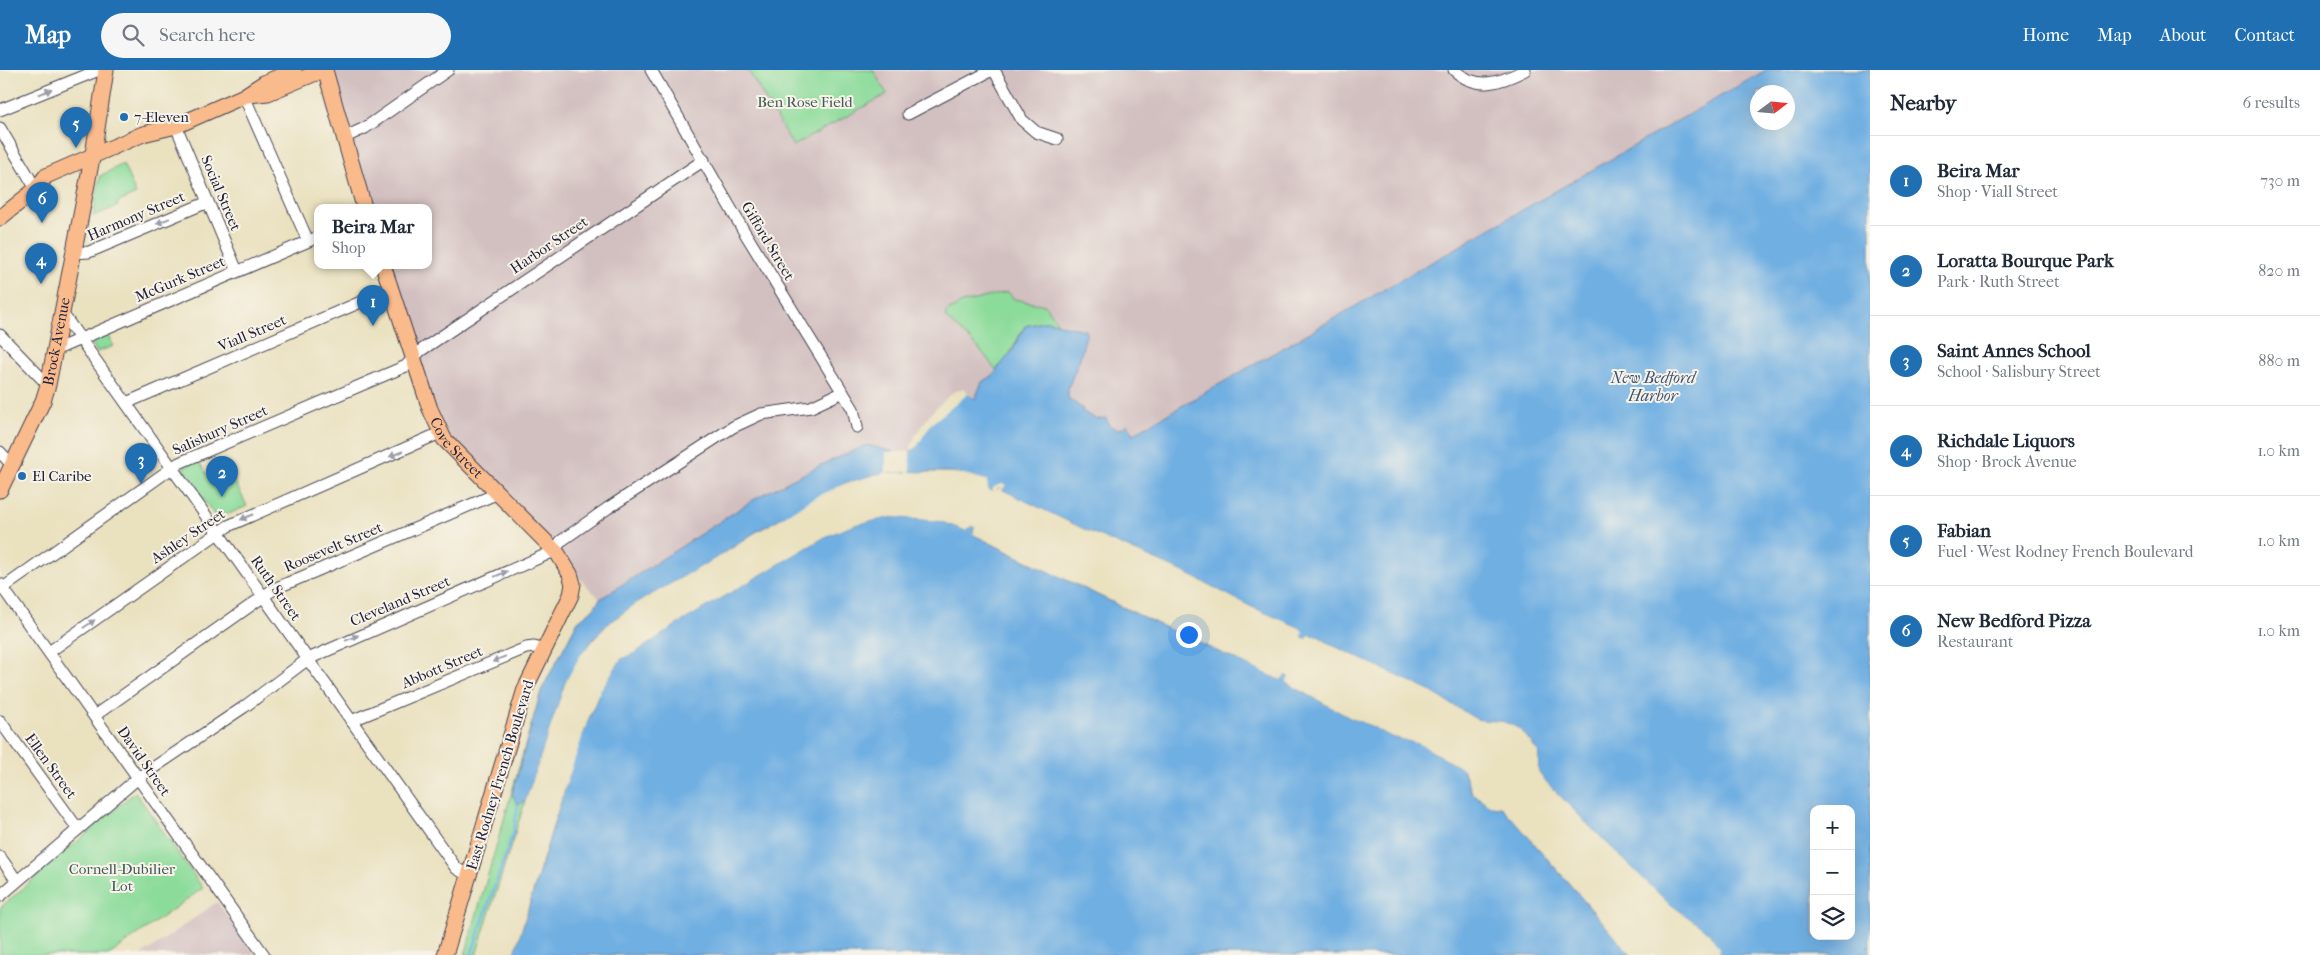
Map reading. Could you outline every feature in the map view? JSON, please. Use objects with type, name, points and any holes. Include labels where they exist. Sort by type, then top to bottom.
[{"type":"main road","name":"Brock Avenue","points":[[0,490],[48,385],[74,253],[106,70]]},
{"type":"main road","points":[[0,218],[36,189],[46,176],[90,162],[143,134],[172,128],[244,96],[264,83],[294,70]]},
{"type":"main road","points":[[244,96],[268,93],[324,70],[363,204]]},
{"type":"main road","name":"Cove Street","points":[[384,269],[413,359],[440,434],[456,454],[555,550],[565,563],[573,588],[569,602]]},
{"type":"main road","name":"East Rodney French Boulevard","points":[[445,955],[525,689],[569,602]]},
{"type":"street","points":[[0,110],[99,70]]},
{"type":"street","points":[[343,138],[365,128],[448,70]]},
{"type":"street","name":"Gifford Street","points":[[651,70],[742,228],[853,409],[858,427]]},
{"type":"street","points":[[908,114],[993,70],[1022,120],[1036,132],[1057,139]]},
{"type":"street","points":[[1454,70],[1470,81],[1483,84],[1497,82],[1525,70]]},
{"type":"street","points":[[244,96],[313,239]]},
{"type":"street","points":[[0,128],[36,189]]},
{"type":"street","name":"Social Street","points":[[172,128],[208,202],[237,272]]},
{"type":"street","name":"Harbor Street","points":[[413,359],[420,351],[526,278],[704,160]]},
{"type":"street","name":"Harmony Street","points":[[74,253],[89,252],[208,202]]},
{"type":"street","name":"McGurk Street","points":[[55,350],[313,239]]},
{"type":"street","name":"Viall Street","points":[[126,403],[391,289]]},
{"type":"street","name":"Ruth Street","points":[[62,313],[456,868],[469,876]]},
{"type":"street","points":[[0,335],[48,385]]},
{"type":"street","name":"Salisbury Street","points":[[2,586],[172,468],[191,457],[406,366],[413,359]]},
{"type":"street","name":"Cleveland Street","points":[[0,896],[138,778],[244,707],[308,659],[555,550],[561,540],[733,427],[762,414],[811,407],[843,392]]},
{"type":"street","name":"Ashley Street","points":[[49,652],[231,524],[440,434]]},
{"type":"street","points":[[0,452],[12,465]]},
{"type":"street","name":"Roosevelt Street","points":[[94,716],[278,587],[496,494]]},
{"type":"street","name":"David Street","points":[[2,586],[264,955]]},
{"type":"street","name":"Abbott Street","points":[[352,721],[526,648],[534,646],[544,650]]},
{"type":"street","name":"Ellen Street","points":[[0,720],[78,829]]},
{"type":"street","points":[[0,857],[17,881]]},
{"type":"shaded area","points":[[325,70],[1766,70],[1133,434],[1124,427],[1116,429],[1112,427],[1106,418],[1097,419],[1082,411],[1083,409],[1068,398],[1068,388],[1080,358],[1067,324],[1025,326],[1002,365],[995,370],[991,377],[982,382],[975,399],[910,451],[886,452],[875,447],[852,451],[821,465],[758,497],[600,599],[447,444],[384,269],[432,269],[432,204],[363,204]]},
{"type":"shaded area","points":[[217,902],[256,955],[142,955]]},
{"type":"green space","name":"Ben Rose Field","points":[[748,70],[873,70],[887,94],[793,146]]},
{"type":"green space","points":[[123,164],[136,194],[117,203],[118,206],[93,216],[100,176]]},
{"type":"green space","points":[[1008,292],[1014,299],[1045,305],[1058,323],[1047,321],[1025,326],[1009,355],[995,370],[978,348],[946,318],[946,312],[962,303]]},
{"type":"green space","points":[[108,332],[113,346],[97,352],[90,341]]},
{"type":"green space","points":[[198,460],[215,488],[234,480],[247,506],[217,519],[182,468]]},
{"type":"green space","points":[[531,725],[538,761],[476,955],[465,955]]},
{"type":"green space","name":"Cornell-Dubilier Lot","points":[[135,792],[203,888],[109,955],[0,955],[0,908]]},
{"type":"water","name":"New Bedford Harbor","points":[[1766,70],[1870,70],[1870,955],[1718,955],[1718,948],[1709,933],[1667,902],[1546,782],[1538,771],[1538,752],[1520,729],[1503,722],[1477,720],[1429,691],[1331,645],[1319,637],[1309,635],[1307,639],[1302,637],[1300,628],[1253,608],[1187,574],[1085,530],[1002,490],[1005,485],[993,491],[987,489],[987,480],[952,472],[886,472],[846,483],[754,533],[720,556],[637,603],[607,625],[592,641],[566,681],[526,800],[518,805],[512,794],[541,691],[578,621],[592,610],[600,599],[758,497],[821,465],[867,445],[897,452],[916,449],[917,437],[963,390],[975,399],[982,382],[991,377],[1013,350],[1025,326],[1047,321],[1087,331],[1080,358],[1068,388],[1068,398],[1083,409],[1082,411],[1096,419],[1106,418],[1112,427],[1117,429],[1127,424],[1133,434]]},
{"type":"water","points":[[892,517],[940,521],[967,531],[971,526],[975,527],[973,534],[1000,548],[1164,627],[1281,680],[1284,675],[1289,677],[1287,683],[1349,717],[1372,726],[1390,736],[1420,744],[1463,769],[1472,793],[1490,806],[1501,807],[1512,818],[1631,955],[514,955],[576,751],[600,691],[621,659],[636,652],[677,624],[826,536],[856,524]]},
{"type":"pier","points":[[963,388],[975,399],[968,394],[931,424],[916,448],[910,451],[915,436],[930,414],[952,393]]},
{"type":"pier","points":[[910,451],[910,472],[964,474],[987,480],[988,489],[992,491],[994,487],[1002,484],[1006,485],[1002,490],[1085,530],[1187,574],[1253,608],[1300,628],[1303,632],[1302,637],[1307,639],[1309,635],[1319,637],[1331,645],[1429,691],[1477,720],[1503,722],[1520,729],[1538,752],[1538,771],[1546,782],[1667,902],[1709,933],[1719,948],[1718,955],[1716,955],[1716,948],[1707,935],[1666,904],[1587,828],[1544,783],[1536,772],[1535,753],[1519,731],[1502,725],[1476,722],[1428,693],[1330,647],[1318,639],[1311,637],[1309,641],[1300,637],[1299,630],[1252,610],[1186,576],[1084,532],[1001,492],[1000,487],[992,493],[985,490],[985,482],[959,476],[887,472],[888,475],[836,489],[638,605],[609,627],[582,658],[568,682],[530,796],[525,803],[566,681],[580,656],[607,625],[637,603],[720,556],[812,499],[846,483],[886,472],[886,452]]},
{"type":"pier","points":[[892,515],[941,518],[966,528],[970,523],[976,525],[976,533],[1001,546],[1257,667],[1280,677],[1286,673],[1291,676],[1290,681],[1350,715],[1391,733],[1421,742],[1464,767],[1466,771],[1420,744],[1390,736],[1372,726],[1349,717],[1286,682],[1289,677],[1285,675],[1281,680],[1256,669],[973,534],[975,527],[971,526],[967,531],[940,521],[892,517],[856,524],[826,536],[677,624],[636,652],[621,659],[600,691],[590,714],[542,856],[514,955],[511,955],[574,750],[598,690],[619,657],[634,650],[676,622],[824,534],[855,522]]},
{"type":"pier","points":[[1500,804],[1527,831],[1624,941],[1634,955],[1631,955]]},
{"type":"waterway","points":[[471,955],[513,833],[518,805]]},
{"type":"ferry route","points":[[1859,955],[1870,945]]},
{"type":"place","name":"7-Eleven","points":[[124,117]]},
{"type":"place","name":"Fabian","points":[[76,148]]},
{"type":"place","name":"New Bedford Pizza","points":[[42,223]]},
{"type":"place","name":"Richdale Liquors","points":[[41,284]]},
{"type":"place","name":"Beira Mar","points":[[373,326]]},
{"type":"place","name":"El Caribe","points":[[22,476]]},
{"type":"place","name":"Saint Annes School","points":[[141,484]]},
{"type":"place","name":"Loratta Bourque Park","points":[[222,497]]}]
